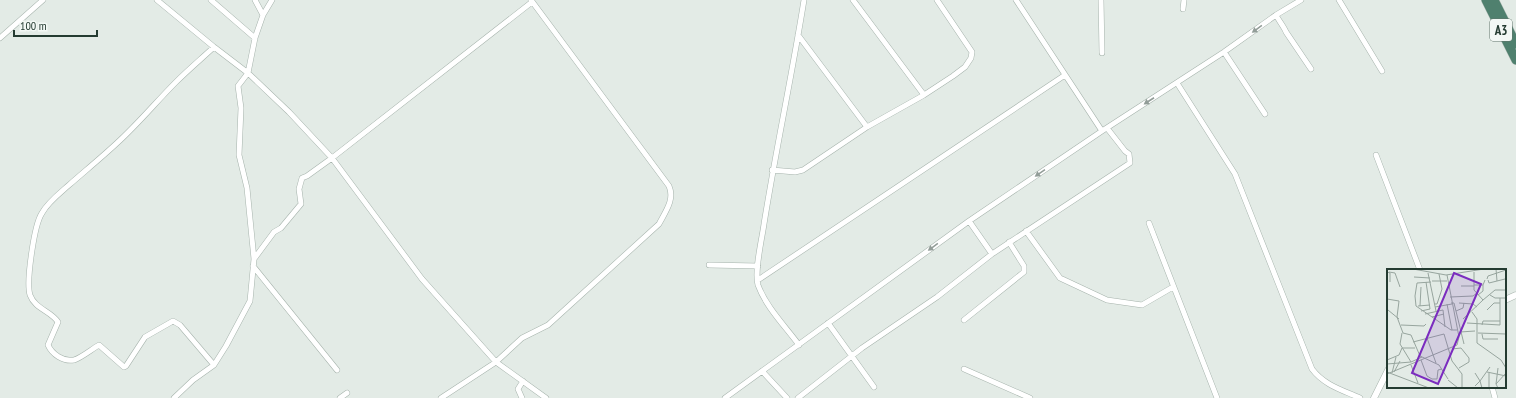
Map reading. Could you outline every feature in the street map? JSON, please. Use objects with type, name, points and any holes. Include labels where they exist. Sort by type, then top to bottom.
[{"type":"highway","name":"A3","points":[[1486,0],[1516,60]]},
{"type":"highway","name":"A3","points":[[1494,0],[1516,44]]},
{"type":"street","points":[[0,38],[43,0]]},
{"type":"street","points":[[157,0],[248,73],[289,112],[332,158],[422,279],[496,362],[546,398]]},
{"type":"street","points":[[211,0],[255,38]]},
{"type":"street","points":[[255,0],[263,15]]},
{"type":"street","points":[[174,398],[193,380],[214,365],[248,306],[251,294],[254,259],[247,188],[239,155],[241,108],[238,86],[248,73],[255,38],[263,15],[272,0]]},
{"type":"street","points":[[799,345],[766,301],[758,280],[758,266],[772,170],[804,0]]},
{"type":"street","points":[[853,0],[924,96]]},
{"type":"street","points":[[772,170],[795,172],[803,170],[867,127],[924,96],[965,67],[971,58],[972,52],[937,0]]},
{"type":"street","points":[[798,398],[852,356],[937,297],[1009,242],[1130,164],[1129,154],[1125,152],[1104,130],[1065,75],[1016,0]]},
{"type":"street","points":[[1100,0],[1102,53]]},
{"type":"street","points":[[1183,9],[1184,0]]},
{"type":"street","points":[[725,398],[969,221],[1104,130],[1224,52],[1276,15],[1301,0]]},
{"type":"street","points":[[1339,0],[1382,72]]},
{"type":"street","points":[[254,259],[274,232],[281,228],[301,204],[299,189],[302,178],[332,158],[532,1],[669,186],[671,197],[669,205],[659,224],[548,325],[522,338],[496,362],[441,398]]},
{"type":"street","points":[[1276,15],[1311,69]]},
{"type":"street","points":[[798,35],[867,127]]},
{"type":"street","points":[[214,47],[176,82],[126,135],[57,195],[42,211],[39,217],[33,248],[28,288],[36,305],[56,318],[58,322],[48,345],[50,349],[62,359],[74,360],[99,345],[124,367],[145,337],[173,322],[180,325],[214,365]]},
{"type":"street","points":[[1224,52],[1265,114]]},
{"type":"street","points":[[758,280],[1065,75]]},
{"type":"street","points":[[1177,83],[1235,174],[1312,369],[1318,378],[1330,386],[1360,398]]},
{"type":"street","points":[[1376,155],[1420,269]]},
{"type":"street","points":[[969,221],[992,254]]},
{"type":"street","points":[[1149,223],[1217,398]]},
{"type":"street","points":[[1026,231],[1060,278],[1107,300],[1142,305],[1173,287]]},
{"type":"street","points":[[964,320],[1024,272],[1024,266],[1009,242]]},
{"type":"street","points":[[709,265],[758,266]]},
{"type":"street","points":[[253,266],[337,370]]},
{"type":"street","points":[[1506,300],[1516,295]]},
{"type":"street","points":[[828,323],[874,387]]},
{"type":"street","points":[[964,368],[1030,398]]},
{"type":"street","points":[[762,371],[787,398]]},
{"type":"street","points":[[1374,398],[1387,372]]},
{"type":"street","points":[[522,398],[518,389],[523,381]]},
{"type":"street","points":[[1492,388],[1495,398]]},
{"type":"street","points":[[340,398],[347,393]]}]
